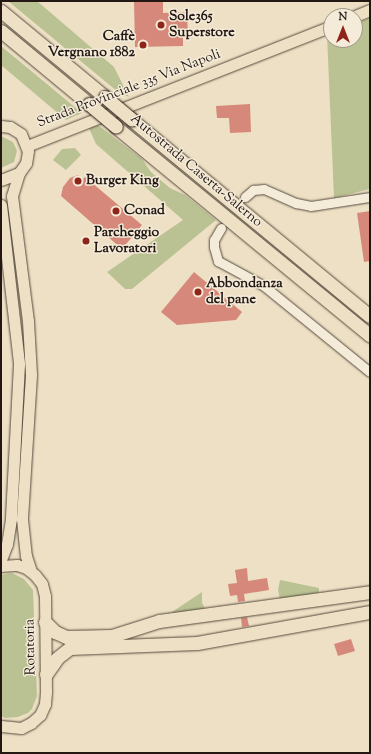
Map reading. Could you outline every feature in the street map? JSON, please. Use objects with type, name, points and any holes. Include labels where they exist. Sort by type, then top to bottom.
[{"type":"highway","name":"Autostrada Caserta-Salerno","points":[[1,11],[370,316]]},
{"type":"highway","name":"Autostrada Caserta-Salerno","points":[[1,31],[369,336]]},
{"type":"highway","points":[[45,622],[55,632],[66,637],[112,636],[159,621],[370,592]]},
{"type":"highway","points":[[46,674],[57,658],[70,648],[197,644],[370,612]]},
{"type":"main road","name":"Strada Provinciale 335 Via Napoli","points":[[27,146],[323,29]]},
{"type":"main road","points":[[1,126],[16,130],[27,146]]},
{"type":"main road","name":"Rotatoria","points":[[1,726],[21,728],[40,715],[45,704],[45,622],[42,584],[31,571],[26,556],[22,519],[31,375],[28,321],[12,196],[19,173],[28,158],[27,146]]},
{"type":"main road","points":[[1,180],[19,173]]},
{"type":"main road","points":[[1,204],[19,364],[11,519],[7,544],[1,560]]},
{"type":"main road","points":[[1,566],[17,565],[31,571]]},
{"type":"street","points":[[245,197],[253,190],[264,189],[296,203],[311,206],[370,197]]},
{"type":"street","points":[[221,228],[214,240],[214,247],[218,261],[264,286],[370,372]]},
{"type":"green space","points":[[8,1],[37,1],[114,67],[129,97],[118,92]]},
{"type":"green space","points":[[370,18],[370,189],[334,198],[328,48],[363,48],[363,21]]},
{"type":"green space","points":[[1,46],[82,113],[66,120],[1,65]]},
{"type":"green space","points":[[98,125],[142,159],[151,172],[170,188],[185,195],[216,220],[132,289],[125,289],[107,272],[183,220],[96,144],[89,128]]},
{"type":"green space","points":[[1,136],[13,142],[17,151],[14,162],[1,168]]},
{"type":"green space","points":[[75,148],[81,155],[66,170],[53,160],[62,149]]},
{"type":"green space","points":[[12,573],[24,579],[33,590],[37,696],[32,709],[28,713],[18,717],[5,718],[1,716],[1,575]]},
{"type":"green space","points":[[280,580],[319,588],[319,593],[280,599],[278,590]]},
{"type":"green space","points":[[202,592],[202,603],[206,610],[173,616],[172,612]]},
{"type":"building","name":"Sole365 Superstore","points":[[134,1],[163,1],[163,13],[187,12],[188,37],[183,37],[183,46],[135,47]]},
{"type":"building","points":[[250,104],[251,132],[230,133],[229,118],[217,118],[216,106]]},
{"type":"building","points":[[78,175],[83,179],[85,177],[142,225],[122,249],[61,196],[63,187],[70,178]]},
{"type":"building","points":[[370,211],[370,261],[364,262],[357,213]]},
{"type":"building","name":"Abbondanza del pane","points":[[194,272],[242,312],[236,320],[177,325],[161,312]]},
{"type":"building","points":[[247,568],[248,581],[267,578],[269,590],[244,594],[245,601],[238,602],[237,595],[230,596],[228,584],[237,583],[235,570]]},
{"type":"building","points":[[247,617],[249,626],[242,627],[241,618]]},
{"type":"building","points":[[351,639],[355,651],[338,656],[334,644]]},
{"type":"place","name":"Sole365 Superstore","points":[[161,25]]},
{"type":"place","name":"Caffè Vergnano 1882","points":[[143,45]]},
{"type":"place","name":"Burger King","points":[[78,181]]},
{"type":"place","name":"Conad","points":[[116,211]]},
{"type":"place","name":"Parcheggio Lavoratori","points":[[86,241]]},
{"type":"place","name":"Abbondanza del pane","points":[[198,292]]}]
